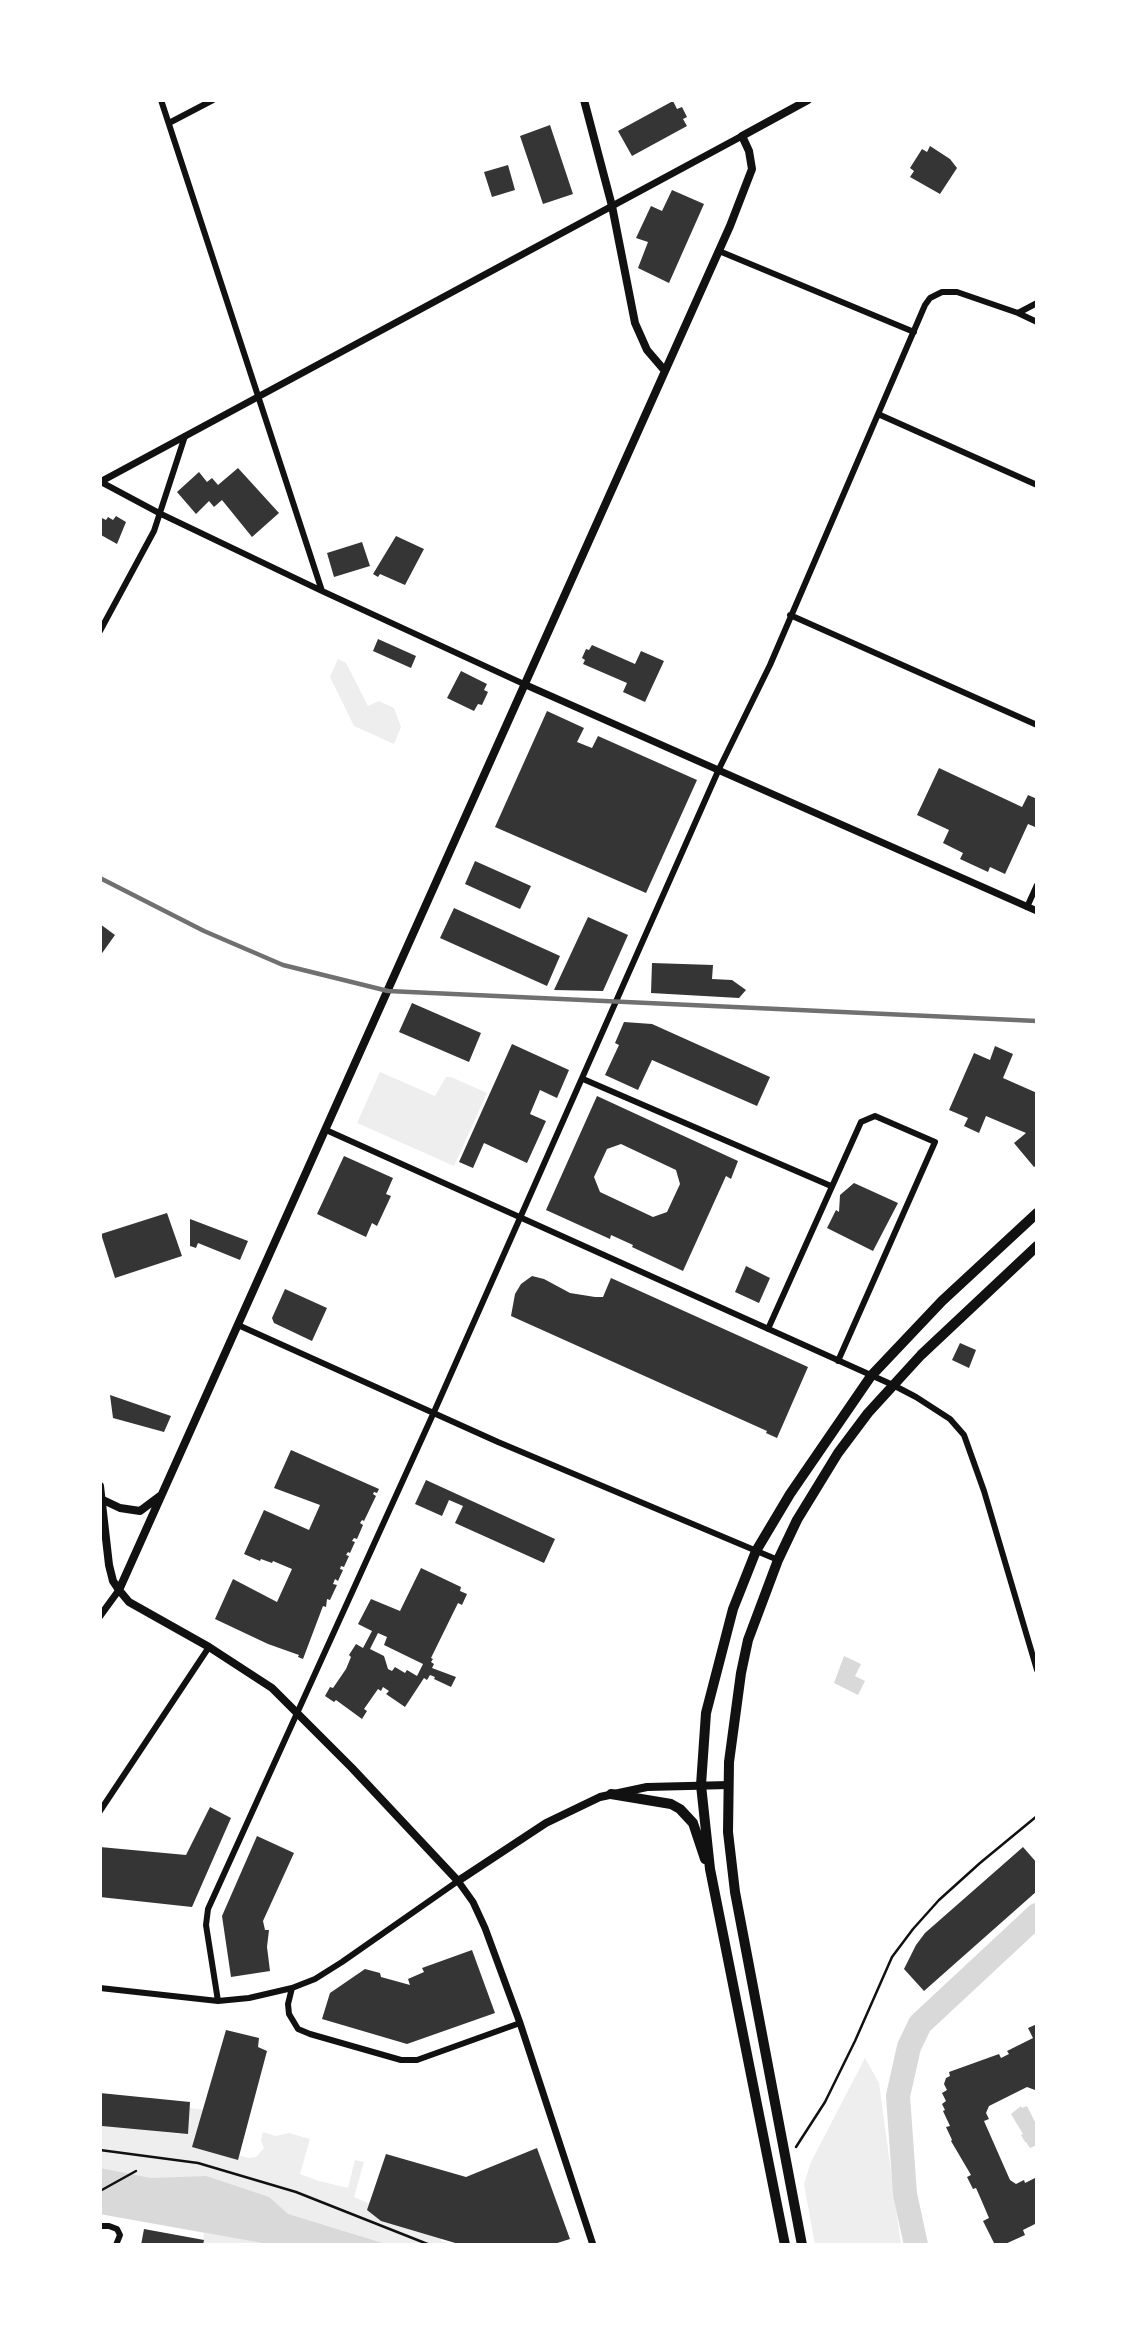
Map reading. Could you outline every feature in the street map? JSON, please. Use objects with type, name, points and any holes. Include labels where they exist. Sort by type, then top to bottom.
[{"type":"highway","points":[[785,2245],[710,1869],[701,1786],[706,1713],[733,1609],[756,1551],[790,1494],[871,1376],[942,1301],[1037,1213]]},
{"type":"highway","points":[[802,2245],[735,1892],[728,1832],[735,1714],[748,1640],[778,1560],[797,1520],[838,1453],[868,1413],[921,1355],[1037,1245]]},
{"type":"highway","points":[[611,1794],[671,1804],[680,1809],[693,1823],[698,1844],[710,1869]]},
{"type":"main road","points":[[584,100],[612,206],[635,323],[647,350],[665,371]]},
{"type":"main road","points":[[119,1590],[719,251],[752,169],[749,151],[742,136],[808,100]]},
{"type":"main road","points":[[100,1486],[108,1565],[113,1581],[129,1602],[209,1647],[272,1688],[458,1881],[546,1823],[611,1794],[647,1787],[729,1785]]},
{"type":"main road","points":[[101,1499],[120,1508],[140,1511],[163,1493]]},
{"type":"street","points":[[161,100],[323,592]]},
{"type":"street","points":[[169,123],[213,100]]},
{"type":"street","points":[[100,482],[742,136]]},
{"type":"street","points":[[719,251],[914,332]]},
{"type":"street","points":[[218,2001],[206,1925],[208,1909],[434,1412],[719,769],[770,665],[930,298],[942,292],[957,292],[1037,322]]},
{"type":"street","points":[[1018,313],[1037,303]]},
{"type":"street","points":[[878,414],[1037,485]]},
{"type":"street","points":[[100,631],[154,531],[186,434]]},
{"type":"street","points":[[100,482],[323,592],[526,685],[1037,911]]},
{"type":"street","points":[[790,614],[1037,725]]},
{"type":"street","points":[[1027,907],[1037,885]]},
{"type":"street","points":[[583,1079],[831,1186]]},
{"type":"street","points":[[768,1329],[861,1122],[875,1116],[883,1118],[935,1142],[838,1361]]},
{"type":"street","points":[[326,1130],[893,1385],[950,1419],[964,1435],[984,1491],[1037,1670]]},
{"type":"street","points":[[238,1325],[641,1504],[778,1560]]},
{"type":"street","points":[[100,1616],[119,1590]]},
{"type":"street","points":[[100,1811],[209,1647]]},
{"type":"street","points":[[100,1989],[218,2001],[250,1998],[292,1988],[315,1979],[342,1962],[458,1881],[473,1902],[485,1928],[520,2023],[593,2245]]},
{"type":"street","points":[[292,1988],[288,2004],[289,2014],[298,2029],[409,2061],[520,2023]]},
{"type":"street","points":[[100,2226],[109,2225],[117,2230],[120,2235],[116,2245]]},
{"type":"path","points":[[791,2153],[825,2102],[892,1957],[912,1929],[939,1900],[1037,1816]]},
{"type":"path","points":[[100,2150],[198,2163],[296,2192],[430,2245]]},
{"type":"path","points":[[100,2191],[136,2171]]},
{"type":"shaded area","points":[[338,659],[346,663],[368,706],[379,701],[394,708],[401,727],[394,744],[354,726],[330,677]]},
{"type":"shaded area","points":[[380,1072],[435,1096],[446,1077],[487,1093],[454,1166],[357,1123]]},
{"type":"shaded area","points":[[844,1656],[861,1664],[855,1676],[865,1681],[858,1695],[834,1683]]},
{"type":"shaded area","points":[[865,2058],[879,2083],[901,2245],[815,2245],[804,2184],[811,2162]]},
{"type":"shaded area","points":[[1021,2106],[1027,2106],[1037,2126],[1037,2145],[1030,2148],[1011,2114]]},
{"type":"shaded area","points":[[189,2108],[207,2110],[238,2155],[249,2158],[256,2157],[264,2148],[261,2140],[263,2132],[276,2136],[289,2133],[310,2139],[300,2174],[319,2181],[348,2188],[355,2160],[364,2162],[354,2197],[442,2236],[441,2241],[457,2245],[202,2245],[204,2233],[100,2214],[100,2124],[179,2134]]},
{"type":"shaded area","points":[[100,2168],[151,2178],[206,2176],[269,2197],[288,2214],[389,2245],[274,2245],[100,2214]]},
{"type":"building","points":[[673,101],[677,109],[682,107],[687,117],[683,119],[687,126],[632,156],[618,131]]},
{"type":"building","points":[[550,125],[573,194],[543,204],[520,136]]},
{"type":"building","points":[[930,146],[950,159],[957,168],[940,194],[910,177],[914,171],[910,168],[922,149],[927,152]]},
{"type":"building","points":[[508,165],[515,190],[492,197],[484,172]]},
{"type":"building","points":[[672,190],[704,204],[669,283],[638,268],[648,242],[636,238],[651,206],[662,211]]},
{"type":"building","points":[[238,468],[279,513],[252,537],[222,500],[214,507],[209,501],[196,514],[177,492],[199,472],[207,482],[212,478],[218,485]]},
{"type":"building","points":[[116,516],[126,522],[117,544],[100,532],[100,517],[113,520]]},
{"type":"building","points":[[396,536],[424,549],[405,585],[380,574],[378,577],[373,574]]},
{"type":"building","points":[[362,542],[370,566],[334,577],[327,553]]},
{"type":"building","points":[[378,639],[416,656],[411,668],[373,651]]},
{"type":"building","points":[[592,645],[635,664],[641,651],[664,661],[645,702],[623,692],[627,683],[583,664],[585,660],[582,658],[586,649],[589,650]]},
{"type":"building","points":[[461,671],[487,684],[484,690],[488,692],[482,705],[478,704],[474,711],[447,698]]},
{"type":"building","points":[[547,711],[584,728],[577,742],[592,748],[598,736],[697,780],[646,893],[495,827]]},
{"type":"building","points":[[939,768],[1022,807],[1028,795],[1037,799],[1037,823],[1035,827],[1028,824],[1005,874],[990,867],[988,872],[960,859],[963,853],[943,843],[949,830],[917,815]]},
{"type":"building","points":[[475,861],[531,886],[520,909],[465,884]]},
{"type":"building","points":[[454,908],[560,956],[547,986],[440,938]]},
{"type":"building","points":[[588,917],[628,935],[603,991],[554,990]]},
{"type":"building","points":[[100,924],[115,935],[100,956]]},
{"type":"building","points":[[652,963],[713,965],[712,979],[732,980],[746,990],[739,998],[651,993]]},
{"type":"building","points":[[412,1003],[481,1033],[469,1062],[399,1032]]},
{"type":"building","points":[[624,1022],[652,1024],[770,1077],[757,1106],[652,1060],[638,1090],[605,1075],[619,1045],[615,1043]]},
{"type":"building","points":[[512,1044],[569,1070],[557,1098],[540,1090],[530,1114],[546,1121],[527,1163],[484,1143],[473,1168],[459,1162]]},
{"type":"building","points":[[995,1046],[1013,1054],[1003,1078],[1037,1093],[1037,1165],[1034,1167],[1014,1143],[1026,1133],[986,1116],[979,1133],[964,1126],[968,1118],[949,1110],[974,1053],[990,1060]]},
{"type":"building","points":[[597,1096],[738,1161],[731,1179],[726,1176],[683,1271],[611,1235],[610,1239],[546,1210]],"holes":[[[621,1144],[676,1170],[680,1184],[667,1212],[653,1217],[600,1192],[594,1177],[607,1149]]]},
{"type":"building","points":[[344,1156],[393,1178],[386,1194],[391,1196],[377,1226],[372,1223],[366,1237],[317,1214]]},
{"type":"building","points":[[854,1183],[898,1203],[873,1251],[827,1228],[836,1210],[839,1212],[840,1195]]},
{"type":"building","points":[[167,1213],[182,1256],[115,1278],[101,1234]]},
{"type":"building","points":[[190,1219],[248,1241],[240,1260],[198,1243],[196,1248],[190,1246]]},
{"type":"building","points":[[746,1266],[770,1278],[759,1303],[735,1292]]},
{"type":"building","points":[[532,1276],[544,1279],[570,1293],[595,1297],[603,1297],[611,1278],[808,1367],[777,1438],[766,1433],[767,1431],[511,1316],[515,1294],[521,1284]]},
{"type":"building","points":[[285,1289],[327,1308],[312,1341],[274,1323],[272,1318]]},
{"type":"building","points":[[960,1343],[976,1350],[969,1368],[952,1360]]},
{"type":"building","points":[[110,1395],[171,1416],[164,1432],[113,1418]]},
{"type":"building","points":[[291,1450],[379,1489],[377,1493],[374,1492],[376,1496],[364,1521],[360,1523],[363,1525],[357,1539],[352,1541],[355,1542],[350,1553],[346,1555],[349,1556],[344,1567],[341,1566],[340,1569],[343,1570],[338,1581],[335,1579],[333,1584],[337,1585],[330,1600],[327,1599],[326,1607],[323,1606],[303,1659],[215,1619],[233,1579],[277,1602],[292,1569],[244,1554],[264,1510],[309,1530],[320,1505],[274,1488]]},
{"type":"building","points":[[426,1480],[555,1539],[544,1563],[455,1523],[463,1506],[449,1500],[442,1516],[415,1504]]},
{"type":"building","points":[[421,1568],[461,1587],[460,1591],[467,1594],[462,1605],[458,1603],[431,1658],[434,1664],[432,1668],[456,1677],[451,1687],[430,1675],[427,1680],[424,1678],[405,1707],[386,1694],[389,1691],[383,1687],[381,1691],[378,1689],[364,1709],[367,1711],[362,1719],[336,1700],[334,1702],[325,1696],[346,1669],[351,1657],[349,1655],[356,1644],[363,1648],[372,1631],[358,1624],[371,1599],[400,1611]],"holes":[[[378,1633],[387,1637],[384,1645],[423,1664],[417,1676],[395,1667],[392,1671],[388,1669],[384,1656],[370,1649]]]},
{"type":"building","points":[[210,1807],[231,1818],[192,1907],[100,1897],[100,1847],[186,1855]]},
{"type":"building","points":[[257,1836],[294,1853],[263,1921],[265,1930],[269,1930],[267,1947],[270,1971],[231,1977],[222,1916]]},
{"type":"building","points":[[1023,1847],[1037,1863],[1037,1891],[924,1991],[904,1969],[916,1945],[925,1933]]},
{"type":"building","points":[[472,1950],[495,2013],[407,2044],[322,2019],[330,1993],[365,1969],[380,1973],[381,1977],[410,1985],[408,1979],[424,1972],[422,1968]]},
{"type":"building","points":[[1037,2024],[1037,2094],[1035,2090],[1027,2087],[989,2106],[986,2113],[989,2119],[984,2121],[1010,2180],[1016,2184],[1024,2180],[1025,2183],[1037,2177],[1037,2223],[1023,2230],[1025,2235],[1003,2245],[995,2245],[983,2221],[989,2218],[976,2188],[973,2189],[967,2177],[971,2175],[946,2127],[950,2126],[943,2111],[945,2110],[942,2104],[946,2101],[942,2093],[947,2090],[944,2084],[950,2076],[949,2072],[999,2054],[1001,2058],[1009,2054],[1007,2051],[1033,2038],[1028,2028]]},
{"type":"building","points":[[226,2030],[259,2038],[258,2047],[267,2051],[238,2160],[192,2147]]},
{"type":"building","points":[[100,2093],[190,2102],[188,2134],[102,2126]]},
{"type":"building","points":[[537,2148],[570,2239],[551,2245],[462,2245],[381,2221],[367,2210],[386,2154],[466,2177]]},
{"type":"building","points":[[144,2229],[204,2240],[203,2245],[141,2245]]},
{"type":"waterway","points":[[916,2245],[905,2194],[898,2096],[909,2047],[920,2024],[1037,1915]]},
{"type":"railway","points":[[100,878],[204,931],[283,965],[388,991],[1037,1021]]}]
